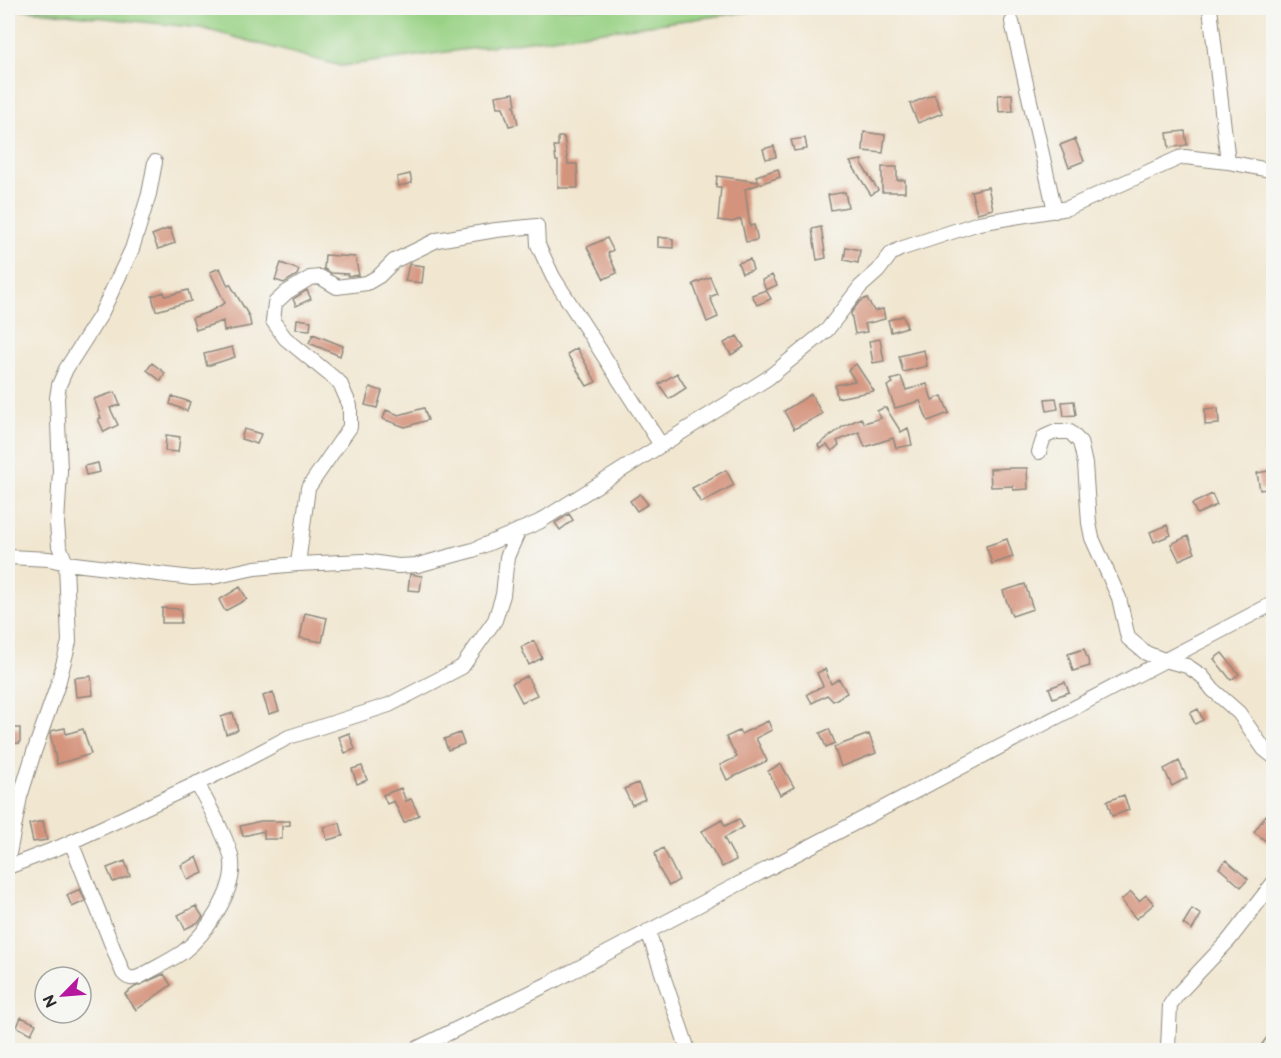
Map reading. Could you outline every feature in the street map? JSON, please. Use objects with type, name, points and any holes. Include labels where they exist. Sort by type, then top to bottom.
[{"type":"street","points":[[1210,8],[1228,162]]},
{"type":"street","points":[[1012,22],[1055,211]]},
{"type":"street","points":[[8,557],[49,559],[192,578],[298,564],[364,561],[398,566],[418,565],[473,550],[539,522],[768,378],[827,330],[860,287],[878,271],[891,254],[900,249],[979,223],[1055,211],[1087,201],[1179,158],[1228,162],[1274,171]]},
{"type":"street","points":[[8,859],[14,797],[34,753],[58,684],[69,642],[66,563],[59,546],[57,524],[60,471],[57,398],[59,385],[100,316],[132,249],[149,194],[155,162]]},
{"type":"street","points":[[298,564],[308,488],[350,427],[350,406],[340,383],[285,338],[273,321],[275,303],[287,292],[310,278],[320,277],[337,287],[367,283],[379,276],[394,261],[436,240],[537,226],[538,245],[553,278],[661,445]]},
{"type":"street","points":[[1039,452],[1044,437],[1055,432],[1070,432],[1080,442],[1086,464],[1092,538],[1119,598],[1128,638],[1146,653],[1187,666],[1202,676],[1213,690],[1239,713],[1264,749],[1274,756]]},
{"type":"street","points":[[8,867],[71,842],[289,737],[389,705],[462,667],[495,620],[503,595],[507,557],[519,530]]},
{"type":"street","points":[[414,1050],[537,989],[1274,603]]},
{"type":"street","points":[[71,842],[123,973],[132,979],[139,977],[183,951],[203,933],[226,895],[232,861],[218,825],[197,783]]},
{"type":"street","points":[[1168,1047],[1170,1005],[1177,994],[1229,940],[1274,882]]},
{"type":"street","points":[[648,931],[688,1050]]},
{"type":"green space","points":[[8,8],[777,8],[341,66],[201,28]]},
{"type":"building","points":[[514,93],[518,124],[509,126],[503,107],[497,107],[495,96]]},
{"type":"building","points":[[934,94],[942,113],[918,123],[910,104]]},
{"type":"building","points":[[1012,94],[1013,111],[999,112],[998,95]]},
{"type":"building","points":[[1185,131],[1187,145],[1169,148],[1167,133]]},
{"type":"building","points":[[864,132],[885,135],[883,153],[863,151]]},
{"type":"building","points":[[558,137],[564,137],[568,164],[577,164],[578,188],[558,188],[558,161],[556,161],[554,146],[558,146]]},
{"type":"building","points":[[805,138],[807,149],[794,151],[791,140]]},
{"type":"building","points":[[1075,139],[1084,161],[1069,167],[1060,145]]},
{"type":"building","points":[[774,146],[776,157],[766,159],[763,149]]},
{"type":"building","points":[[862,160],[862,165],[878,190],[871,195],[850,162]]},
{"type":"building","points":[[882,167],[897,167],[897,180],[905,180],[905,192],[882,192]]},
{"type":"building","points":[[778,169],[780,177],[745,189],[750,226],[754,225],[757,236],[757,240],[746,242],[741,219],[732,222],[718,220],[721,187],[716,187],[717,176],[759,182],[756,176]]},
{"type":"building","points":[[410,174],[412,183],[399,186],[397,177]]},
{"type":"building","points":[[988,187],[993,209],[977,213],[971,191]]},
{"type":"building","points":[[845,192],[848,207],[831,210],[828,195]]},
{"type":"building","points":[[821,227],[826,258],[817,260],[812,229]]},
{"type":"building","points":[[170,228],[175,243],[158,249],[152,235]]},
{"type":"building","points":[[658,237],[673,239],[673,248],[658,247]]},
{"type":"building","points":[[607,238],[613,250],[608,253],[617,273],[604,279],[587,247]]},
{"type":"building","points":[[846,247],[860,250],[858,263],[844,260]]},
{"type":"building","points":[[325,255],[355,257],[359,275],[348,276],[348,274],[331,273],[324,269]]},
{"type":"building","points":[[750,259],[753,270],[742,273],[738,263]]},
{"type":"building","points":[[281,263],[299,270],[297,275],[284,283],[275,280]]},
{"type":"building","points":[[409,264],[424,266],[422,283],[405,281]]},
{"type":"building","points":[[220,268],[228,286],[230,284],[249,316],[251,326],[224,331],[223,321],[196,330],[192,318],[225,303],[210,272]]},
{"type":"building","points":[[772,275],[777,285],[766,290],[762,280]]},
{"type":"building","points":[[710,277],[717,294],[710,297],[718,317],[707,322],[693,284]]},
{"type":"building","points":[[188,290],[191,301],[156,311],[152,296],[164,292],[165,296]]},
{"type":"building","points":[[307,290],[311,299],[296,306],[293,299]]},
{"type":"building","points":[[766,290],[771,299],[757,305],[752,295]]},
{"type":"building","points":[[867,298],[874,311],[883,309],[885,319],[865,324],[867,332],[855,334],[851,313],[860,301]]},
{"type":"building","points":[[903,316],[907,327],[891,332],[888,320]]},
{"type":"building","points":[[297,319],[311,321],[310,330],[296,329]]},
{"type":"building","points":[[313,334],[343,346],[340,356],[309,343]]},
{"type":"building","points":[[737,336],[744,347],[731,355],[724,343]]},
{"type":"building","points":[[880,339],[884,361],[873,363],[869,341]]},
{"type":"building","points":[[232,347],[235,357],[207,366],[204,354]]},
{"type":"building","points":[[577,348],[596,382],[587,386],[567,354]]},
{"type":"building","points":[[924,350],[927,366],[903,372],[899,356]]},
{"type":"building","points":[[152,363],[165,373],[161,381],[147,370]]},
{"type":"building","points":[[856,364],[874,391],[837,398],[835,385],[855,381],[848,370]]},
{"type":"building","points":[[677,373],[686,388],[669,399],[659,384]]},
{"type":"building","points":[[901,377],[906,390],[927,384],[932,400],[942,396],[949,413],[928,421],[920,401],[895,408],[887,386],[893,383],[891,380]]},
{"type":"building","points":[[370,387],[382,391],[377,408],[365,405]]},
{"type":"building","points":[[115,392],[120,405],[110,408],[118,425],[104,432],[98,419],[101,418],[94,399]]},
{"type":"building","points":[[811,394],[822,414],[794,429],[784,411]]},
{"type":"building","points":[[172,396],[190,402],[187,411],[170,404]]},
{"type":"building","points":[[1056,398],[1058,409],[1047,411],[1045,399]]},
{"type":"building","points":[[1074,401],[1076,415],[1064,416],[1062,402]]},
{"type":"building","points":[[424,408],[428,420],[405,427],[383,419],[386,410],[399,415]]},
{"type":"building","points":[[886,408],[901,432],[908,428],[912,445],[896,448],[893,438],[865,447],[859,432],[837,441],[839,445],[832,451],[827,445],[820,449],[818,445],[844,426],[861,418],[864,423],[881,418],[877,411]]},
{"type":"building","points":[[1218,408],[1219,424],[1205,425],[1205,409]]},
{"type":"building","points":[[244,429],[261,434],[257,444],[241,439]]},
{"type":"building","points":[[166,435],[180,437],[178,452],[165,451]]},
{"type":"building","points":[[98,463],[100,472],[86,475],[84,466]]},
{"type":"building","points":[[1027,468],[1028,489],[1013,490],[1013,486],[991,487],[990,469]]},
{"type":"building","points":[[726,470],[734,485],[701,503],[692,488]]},
{"type":"building","points":[[1274,470],[1274,488],[1260,490],[1257,473]]},
{"type":"building","points":[[640,494],[648,504],[637,511],[630,501]]},
{"type":"building","points":[[1212,494],[1217,505],[1197,514],[1192,504]]},
{"type":"building","points":[[569,514],[573,520],[560,530],[555,523]]},
{"type":"building","points":[[1167,525],[1171,535],[1154,542],[1150,532]]},
{"type":"building","points":[[1188,536],[1195,553],[1179,560],[1171,544]]},
{"type":"building","points":[[1007,539],[1013,557],[992,564],[986,546]]},
{"type":"building","points":[[410,574],[422,576],[420,591],[408,590]]},
{"type":"building","points":[[1025,584],[1033,609],[1012,616],[1003,591]]},
{"type":"building","points":[[240,587],[247,599],[225,611],[219,600]]},
{"type":"building","points":[[162,608],[181,609],[181,623],[162,623]]},
{"type":"building","points":[[305,613],[327,618],[322,642],[300,638]]},
{"type":"building","points":[[534,641],[542,658],[529,665],[521,647]]},
{"type":"building","points":[[1084,649],[1090,666],[1073,671],[1068,654]]},
{"type":"building","points":[[1222,653],[1239,674],[1231,680],[1214,659]]},
{"type":"building","points":[[825,669],[831,684],[839,679],[847,693],[833,701],[827,695],[812,703],[807,694],[823,686],[817,673]]},
{"type":"building","points":[[91,676],[93,695],[76,697],[74,678]]},
{"type":"building","points":[[527,676],[537,695],[522,702],[512,683]]},
{"type":"building","points":[[1065,682],[1069,692],[1053,698],[1049,688]]},
{"type":"building","points":[[273,692],[279,711],[269,714],[263,696]]},
{"type":"building","points":[[1198,709],[1203,720],[1195,724],[1190,713]]},
{"type":"building","points":[[233,713],[238,730],[226,734],[221,717]]},
{"type":"building","points":[[768,721],[772,730],[756,738],[767,761],[727,780],[720,765],[737,757],[726,737],[739,731],[741,734]]},
{"type":"building","points":[[8,728],[20,728],[20,743],[8,744]]},
{"type":"building","points":[[65,728],[66,734],[83,729],[91,754],[57,764],[50,734],[51,731]]},
{"type":"building","points":[[829,729],[835,743],[826,747],[820,733]]},
{"type":"building","points":[[349,733],[355,749],[345,753],[339,737]]},
{"type":"building","points":[[460,733],[464,744],[448,750],[444,739]]},
{"type":"building","points":[[869,734],[876,753],[841,767],[834,747]]},
{"type":"building","points":[[1179,761],[1187,778],[1172,786],[1164,769]]},
{"type":"building","points":[[781,764],[794,787],[780,795],[768,771]]},
{"type":"building","points":[[362,766],[367,780],[357,784],[352,769]]},
{"type":"building","points":[[638,783],[645,799],[632,805],[624,789]]},
{"type":"building","points":[[401,788],[406,801],[411,799],[419,815],[404,823],[394,801],[387,804],[383,795]]},
{"type":"building","points":[[1124,795],[1129,810],[1112,816],[1107,801]]},
{"type":"building","points":[[1266,815],[1274,821],[1274,847],[1254,832]]},
{"type":"building","points":[[739,819],[743,827],[724,838],[736,860],[722,867],[702,831],[722,820],[725,826]]},
{"type":"building","points":[[43,821],[47,840],[33,842],[29,824]]},
{"type":"building","points":[[261,821],[290,821],[290,825],[282,826],[282,839],[264,839],[264,831],[243,836],[240,826]]},
{"type":"building","points":[[340,823],[343,836],[327,840],[324,827]]},
{"type":"building","points":[[663,848],[679,880],[669,886],[659,869],[655,853]]},
{"type":"building","points":[[197,857],[203,873],[188,880],[181,865]]},
{"type":"building","points":[[1226,860],[1248,879],[1241,887],[1219,868]]},
{"type":"building","points":[[125,861],[130,876],[113,882],[107,868]]},
{"type":"building","points":[[80,889],[85,901],[72,907],[67,895]]},
{"type":"building","points":[[1131,892],[1139,901],[1146,895],[1154,904],[1136,919],[1121,900]]},
{"type":"building","points":[[196,906],[203,917],[199,922],[185,929],[178,915]]},
{"type":"building","points":[[1192,909],[1201,915],[1192,930],[1183,924]]},
{"type":"building","points":[[164,974],[171,985],[136,1010],[125,994]]},
{"type":"building","points":[[21,1017],[36,1025],[31,1034],[17,1027]]},
{"type":"building","points":[[1274,1028],[1274,1050],[1272,1050],[1262,1044]]}]
